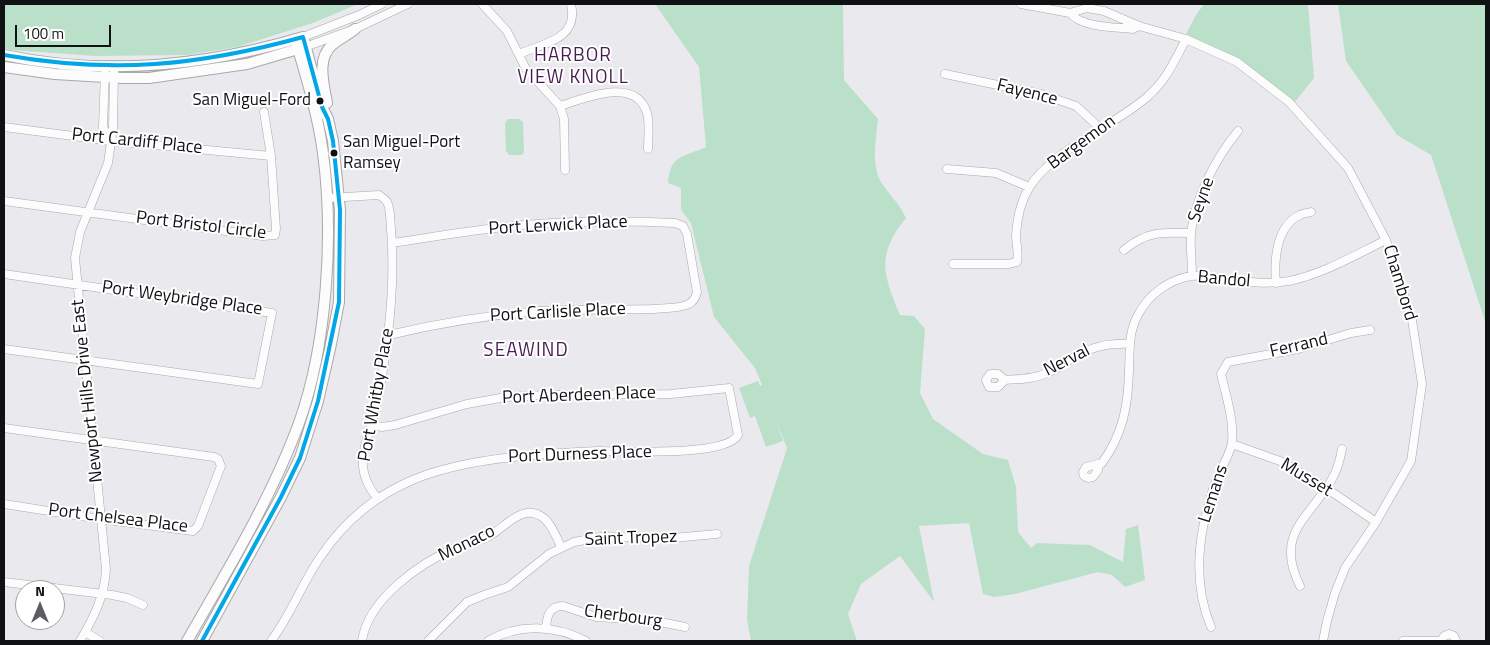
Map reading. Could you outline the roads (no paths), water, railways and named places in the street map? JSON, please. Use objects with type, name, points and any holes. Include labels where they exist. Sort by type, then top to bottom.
[{"type":"main road","points":[[327,116],[328,107],[322,80],[325,54],[332,45],[356,30]]},
{"type":"main road","points":[[4,54],[45,62],[109,66],[183,63],[300,43]]},
{"type":"main road","points":[[4,67],[55,74],[109,78],[149,78],[217,70],[266,60],[300,43]]},
{"type":"main road","points":[[202,641],[281,497],[300,458],[318,401],[339,302],[339,197],[333,141],[327,116],[322,107],[300,43]]},
{"type":"main road","points":[[187,641],[267,496],[282,465],[299,421],[313,371],[322,324],[328,243],[327,198],[323,151],[300,43]]},
{"type":"street","points":[[300,43],[382,4]]},
{"type":"street","points":[[300,43],[356,30],[404,4]]},
{"type":"street","points":[[482,4],[507,31],[526,69],[560,106],[564,119],[565,170]]},
{"type":"street","points":[[520,54],[566,32],[572,23],[571,4]]},
{"type":"street","name":"Chambord","points":[[1021,4],[1073,16],[1083,22],[1104,26],[1133,28],[1140,26]]},
{"type":"street","name":"Chambord","points":[[1073,16],[1087,8],[1106,12],[1140,26],[1186,39],[1237,62],[1289,102],[1348,168],[1386,240],[1412,320],[1422,384],[1411,461],[1376,522],[1345,568],[1335,593],[1323,641]]},
{"type":"street","points":[[1104,26],[1106,12]]},
{"type":"street","name":"Bargemon","points":[[953,264],[1008,264],[1017,262],[1016,237],[1019,217],[1029,187],[1049,164],[1146,98],[1169,74],[1186,39]]},
{"type":"street","name":"Newport Hills Drive East","points":[[80,641],[102,594],[106,570],[75,258],[76,245],[108,163],[111,141],[103,127],[109,66]]},
{"type":"street","name":"Fayence","points":[[945,74],[1041,94],[1076,106],[1101,129]]},
{"type":"street","points":[[560,106],[604,93],[627,93],[640,102],[647,114],[648,149]]},
{"type":"street","name":"Port Bristol Circle","points":[[4,201],[263,236],[275,235],[271,156],[264,112]]},
{"type":"street","name":"Port Cardiff Place","points":[[4,127],[111,141],[271,156]]},
{"type":"street","name":"Seyne","points":[[1192,276],[1191,233],[1203,189],[1226,146],[1238,131]]},
{"type":"street","points":[[947,168],[996,173],[1029,187]]},
{"type":"street","name":"Port Whitby Place","points":[[339,197],[378,195],[385,199],[389,206],[392,243],[391,306],[384,368],[372,425],[364,452],[363,466],[366,481],[377,498]]},
{"type":"street","points":[[327,198],[339,197]]},
{"type":"street","points":[[1276,283],[1276,252],[1281,237],[1289,224],[1299,215],[1311,212]]},
{"type":"street","name":"Port Lerwick Place","points":[[392,243],[450,233],[536,224],[603,221],[675,223],[683,226],[687,234],[693,267]]},
{"type":"street","points":[[1124,250],[1133,242],[1148,235],[1166,232],[1191,233]]},
{"type":"street","name":"Bandol","points":[[1099,465],[1102,464],[1112,450],[1119,435],[1128,391],[1131,332],[1135,320],[1147,300],[1168,284],[1192,276],[1253,283],[1276,283],[1310,275],[1386,240]]},
{"type":"street","name":"Port Carlisle Place","points":[[388,335],[450,322],[503,314],[541,311],[648,309],[689,304],[695,298],[697,286],[693,267]]},
{"type":"street","name":"Port Weybridge Place","points":[[4,274],[272,312],[258,384],[85,361]]},
{"type":"street","name":"Ferrand","points":[[1228,362],[1298,349],[1351,333],[1370,330]]},
{"type":"street","name":"Nerval","points":[[1005,380],[1030,378],[1048,373],[1084,351],[1097,346],[1130,344]]},
{"type":"street","points":[[4,350],[85,361]]},
{"type":"street","name":"Lemans","points":[[1211,627],[1205,612],[1200,588],[1200,537],[1206,508],[1232,444],[1231,419],[1221,374],[1228,362]]},
{"type":"street","name":"Port Aberdeen Place","points":[[372,425],[382,427],[395,425],[467,404],[506,397],[545,394],[671,394],[729,388]]},
{"type":"street","name":"Port Durness Place","points":[[271,641],[279,631],[322,554],[343,529],[377,498],[417,477],[501,458],[567,452],[671,452],[725,444],[734,440],[738,435],[729,388]]},
{"type":"street","points":[[4,428],[93,440]]},
{"type":"street","name":"Port Chelsea Place","points":[[4,504],[193,531],[198,526],[221,466],[218,459],[93,440]]},
{"type":"street","name":"Musset","points":[[1232,444],[1280,461],[1326,488],[1376,522]]},
{"type":"street","points":[[1300,586],[1292,570],[1290,558],[1292,540],[1297,527],[1333,478],[1342,449]]},
{"type":"street","name":"Monaco","points":[[362,641],[371,616],[394,587],[426,564],[454,548],[485,538],[518,516],[529,513],[541,516],[549,523],[562,547]]},
{"type":"street","name":"Saint Tropez","points":[[428,641],[468,602],[508,587],[562,547],[587,538],[662,538],[717,534]]},
{"type":"street","points":[[4,582],[127,598],[143,605]]},
{"type":"street","name":"Cherbourg","points":[[546,628],[546,618],[550,610],[558,606],[596,617],[650,620],[685,628]]},
{"type":"street","points":[[488,641],[518,630],[546,628],[562,631],[586,641]]},
{"type":"street","points":[[85,632],[100,641]]},
{"type":"street","points":[[1403,641],[1441,641],[1444,636],[1449,634],[1454,636],[1456,641]]},
{"type":"place","name":"San Miguel-Ford","points":[[320,101]]},
{"type":"place","name":"San Miguel-Port Ramsey","points":[[334,153]]},
{"type":"district","name":"HARBOR VIEW KNOLL","points":[[573,67]]},
{"type":"district","name":"SEAWIND","points":[[526,351]]}]
